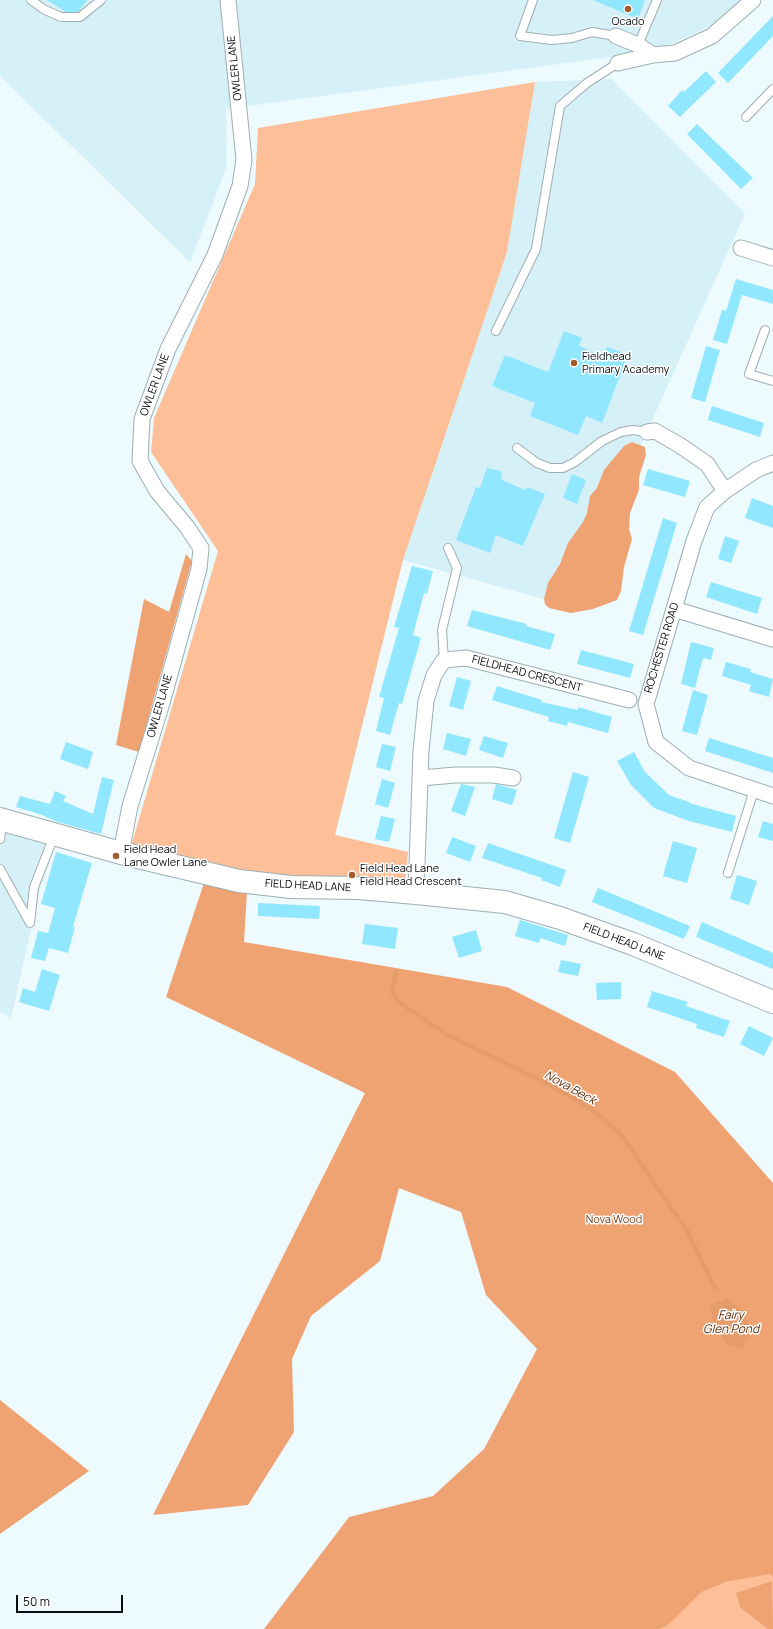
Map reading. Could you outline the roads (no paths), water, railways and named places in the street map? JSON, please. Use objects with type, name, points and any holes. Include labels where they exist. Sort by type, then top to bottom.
[{"type":"main road","name":"FIELD HEAD LANE","points":[[1,826],[54,835],[121,853],[239,881],[291,887],[358,888],[505,902],[560,918],[633,944],[773,1002]]},
{"type":"street","name":"OWLER LANE","points":[[121,853],[130,806],[162,703],[199,569],[201,548],[187,527],[157,491],[140,460],[142,419],[168,349],[215,255],[240,186],[244,160],[228,0]]},
{"type":"street","points":[[618,63],[652,55],[676,53],[712,36],[753,0]]},
{"type":"street","points":[[616,36],[638,45],[652,55]]},
{"type":"street","points":[[741,248],[773,258]]},
{"type":"street","points":[[647,432],[654,431],[681,446],[707,464],[725,491]]},
{"type":"street","name":"ROCHESTER ROAD","points":[[773,463],[756,470],[725,491],[707,507],[694,540],[646,704],[656,742],[689,768],[773,796]]},
{"type":"street","points":[[674,609],[773,639]]},
{"type":"street","name":"FIELDHEAD CRESCENT","points":[[444,660],[466,658],[629,700]]},
{"type":"street","points":[[416,893],[421,751],[426,701],[434,675],[444,660]]},
{"type":"street","points":[[420,778],[456,775],[494,775],[513,778]]},
{"type":"lane","points":[[31,0],[45,10],[76,18],[80,17],[101,0]]},
{"type":"lane","points":[[533,0],[520,36],[552,40],[572,38],[592,32],[616,36]]},
{"type":"lane","points":[[638,45],[657,0]]},
{"type":"lane","points":[[496,331],[536,249],[560,106],[587,83],[618,63]]},
{"type":"lane","points":[[746,117],[773,89]]},
{"type":"lane","points":[[765,330],[749,374],[773,381]]},
{"type":"lane","points":[[517,448],[537,463],[550,468],[563,468],[575,462],[602,441],[621,432],[633,430],[647,432]]},
{"type":"lane","points":[[444,660],[442,630],[457,568],[448,548]]},
{"type":"lane","points":[[728,873],[754,790]]},
{"type":"lane","points":[[0,869],[30,923],[34,887],[54,835]]},
{"type":"water","name":"Fairy Glen Pond","points":[[728,1298],[743,1312],[752,1331],[742,1348],[727,1345],[714,1324],[710,1305]]},
{"type":"waterway","name":"Nova Beck","points":[[396,974],[392,991],[396,1000],[448,1035],[548,1084],[587,1106],[620,1133],[688,1232],[715,1288]]},
{"type":"place","name":"Ocado","points":[[628,9]]},
{"type":"place","name":"Fieldhead Primary Academy","points":[[574,363]]},
{"type":"place","name":"Field Head Lane Owler Lane","points":[[116,856]]},
{"type":"place","name":"Field Head Lane Field Head Crescent","points":[[352,875]]},
{"type":"park label","name":"Nova Wood","points":[[614,1220]]}]
